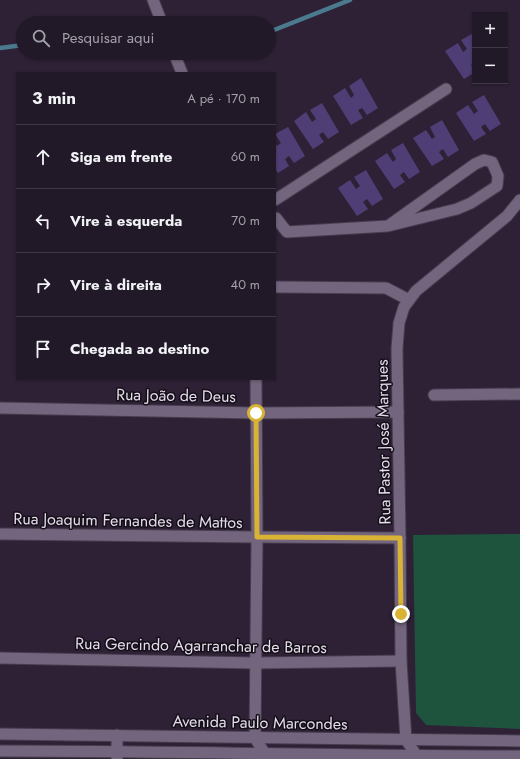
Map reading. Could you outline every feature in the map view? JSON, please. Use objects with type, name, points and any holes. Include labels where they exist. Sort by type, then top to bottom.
[{"type":"street","points":[[153,0],[159,16]]},
{"type":"street","points":[[276,199],[446,89]]},
{"type":"street","points":[[276,218],[287,232],[388,226],[457,209],[471,203],[497,186],[498,176],[492,162],[484,160],[475,164],[388,226]]},
{"type":"street","name":"Rua Pastor José Marques","points":[[406,740],[401,661],[397,349],[399,323],[404,307],[416,291],[507,216],[520,200]]},
{"type":"street","points":[[276,287],[386,288],[409,300]]},
{"type":"street","points":[[256,380],[257,537],[255,738],[265,756]]},
{"type":"street","points":[[434,394],[520,394]]},
{"type":"street","name":"Rua João de Deus","points":[[0,408],[256,413],[398,412]]},
{"type":"street","name":"Rua Joaquim Fernandes de Mattos","points":[[0,534],[400,538]]},
{"type":"street","name":"Rua Gercindo Agarranchar de Barros","points":[[0,658],[255,663],[401,661]]},
{"type":"street","name":"Avenida Paulo Marcondes","points":[[0,734],[520,741]]},
{"type":"street","points":[[116,735],[117,755]]},
{"type":"street","points":[[406,740],[417,758]]},
{"type":"street","name":"Avenida Paulo Marcondes","points":[[0,751],[117,755],[417,758],[520,756]]},
{"type":"green space","points":[[520,534],[520,729],[426,725],[416,713],[413,535]]},
{"type":"building","points":[[472,34],[472,74],[464,79],[445,51],[458,43],[463,52],[467,49],[461,40]]},
{"type":"building","points":[[361,78],[378,108],[367,115],[362,108],[358,110],[363,118],[351,125],[333,96],[345,88],[351,98],[354,95],[349,86]]},
{"type":"building","points":[[484,95],[501,124],[490,131],[485,124],[481,127],[486,134],[474,141],[456,113],[468,105],[474,114],[478,111],[472,102]]},
{"type":"building","points":[[322,103],[339,132],[328,139],[323,132],[319,135],[324,142],[313,149],[294,121],[306,112],[312,122],[316,119],[310,110]]},
{"type":"building","points":[[442,120],[459,150],[448,157],[443,149],[439,152],[444,159],[432,166],[413,138],[426,130],[432,139],[435,137],[430,127]]},
{"type":"building","points":[[288,127],[305,156],[294,163],[289,156],[285,159],[289,166],[278,173],[276,170],[276,144],[277,146],[281,143],[276,133]]},
{"type":"building","points":[[403,143],[420,172],[409,179],[404,172],[400,175],[405,182],[394,189],[375,161],[387,153],[393,162],[396,159],[391,150]]},
{"type":"building","points":[[366,170],[383,199],[372,206],[367,199],[363,202],[368,209],[357,216],[338,188],[350,180],[356,189],[360,186],[354,177]]},
{"type":"waterway","points":[[276,29],[350,0]]},
{"type":"waterway","points":[[0,48],[16,46]]},
{"type":"route","points":[[256,413],[257,537],[400,538],[401,614]]}]
